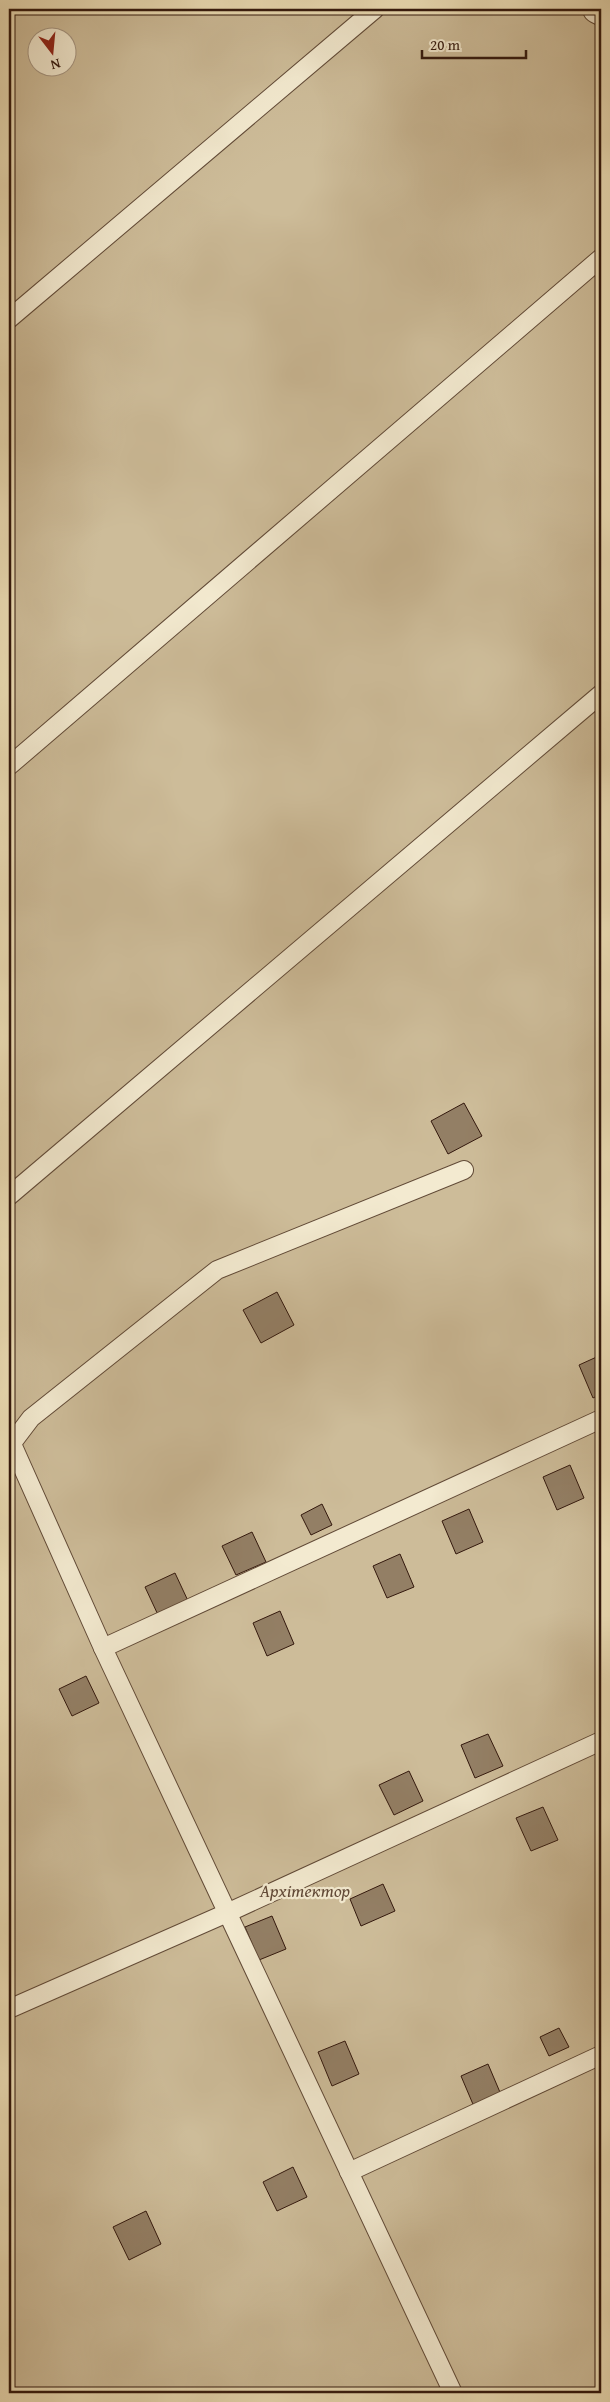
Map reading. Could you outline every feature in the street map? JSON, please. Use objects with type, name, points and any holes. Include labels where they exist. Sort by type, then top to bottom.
[{"type":"street","points":[[597,9],[601,11]]},
{"type":"lane","points":[[9,319],[375,9]]},
{"type":"lane","points":[[9,766],[601,258]]},
{"type":"lane","points":[[9,1196],[601,694]]},
{"type":"lane","points":[[453,2393],[103,1648],[11,1445],[31,1418],[218,1270],[464,1170]]},
{"type":"lane","points":[[103,1648],[601,1419]]},
{"type":"lane","points":[[9,2009],[227,1913],[601,1741]]},
{"type":"lane","points":[[349,2172],[601,2055]]},
{"type":"green space","name":"Архітектор","points":[[9,9],[601,9],[601,2393],[9,2393]]},
{"type":"building","points":[[464,1103],[482,1136],[448,1154],[431,1121]]},
{"type":"building","points":[[277,1292],[294,1325],[261,1343],[243,1310]]},
{"type":"building","points":[[601,1355],[601,1394],[593,1398],[579,1365]]},
{"type":"building","points":[[570,1465],[584,1498],[557,1510],[543,1477]]},
{"type":"building","points":[[322,1504],[332,1525],[311,1535],[301,1515]]},
{"type":"building","points":[[469,1509],[483,1542],[456,1554],[442,1521]]},
{"type":"building","points":[[252,1532],[266,1562],[236,1575],[222,1546]]},
{"type":"building","points":[[400,1554],[414,1587],[387,1598],[373,1566]]},
{"type":"building","points":[[175,1573],[189,1603],[159,1617],[145,1587]]},
{"type":"building","points":[[280,1611],[294,1644],[267,1656],[253,1623]]},
{"type":"building","points":[[86,1676],[99,1703],[72,1716],[59,1689]]},
{"type":"building","points":[[488,1734],[503,1766],[475,1778],[461,1745]]},
{"type":"building","points":[[409,1771],[423,1801],[394,1815],[379,1785]]},
{"type":"building","points":[[543,1807],[558,1840],[531,1851],[516,1818]]},
{"type":"building","points":[[383,1884],[395,1911],[361,1926],[350,1899]]},
{"type":"building","points":[[272,1916],[286,1949],[259,1960],[245,1927]]},
{"type":"building","points":[[559,2028],[569,2047],[549,2056],[540,2037]]},
{"type":"building","points":[[345,2041],[359,2074],[332,2086],[318,2052]]},
{"type":"building","points":[[488,2064],[502,2097],[475,2109],[461,2076]]},
{"type":"building","points":[[293,2167],[307,2197],[277,2211],[263,2182]]},
{"type":"building","points":[[146,2211],[161,2244],[129,2260],[113,2227]]}]
